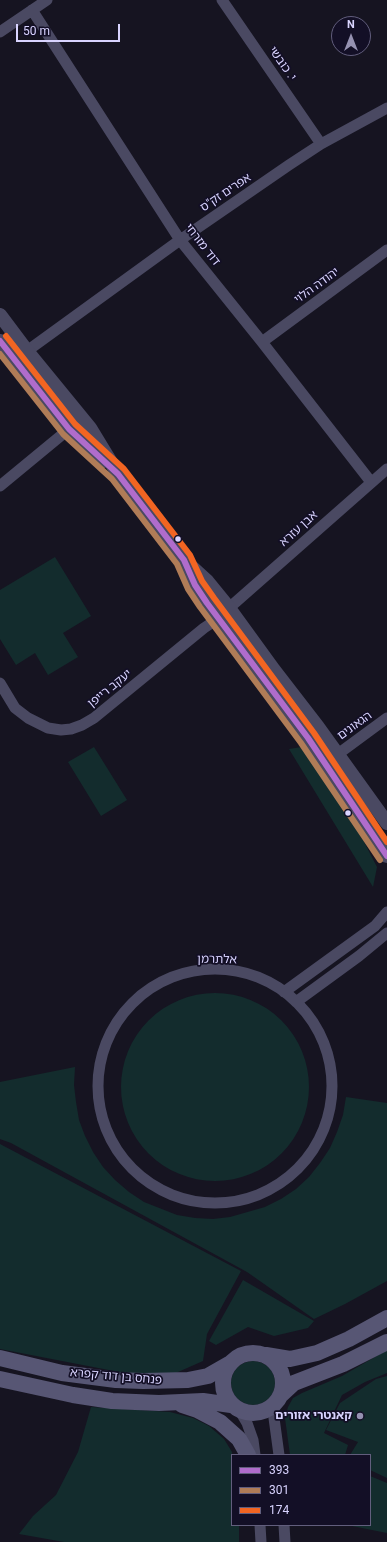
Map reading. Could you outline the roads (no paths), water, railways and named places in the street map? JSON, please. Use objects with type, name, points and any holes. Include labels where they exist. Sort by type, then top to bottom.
[{"type":"main road","points":[[387,1318],[332,1347],[302,1357],[290,1359],[252,1353],[244,1354],[229,1364],[224,1372],[222,1380],[223,1389],[226,1398],[236,1408],[249,1413],[258,1413],[267,1410],[294,1383],[343,1364],[387,1342]]},
{"type":"main road","points":[[261,1354],[271,1358],[278,1366],[282,1376],[283,1386],[277,1401]]},
{"type":"main road","name":"פנחס בן דוד קפרא","points":[[0,1358],[91,1377],[152,1381],[188,1380],[208,1376],[229,1364]]},
{"type":"main road","name":"פנחס בן דוד קפרא","points":[[0,1379],[97,1399],[159,1403],[203,1401],[236,1408]]},
{"type":"main road","points":[[159,1403],[184,1406],[208,1415],[230,1430],[239,1439],[247,1454]]},
{"type":"street","points":[[0,32],[47,0]]},
{"type":"street","name":"י. כובשי","points":[[222,0],[321,144]]},
{"type":"street","name":"דוד מזרחי","points":[[32,10],[180,240],[371,482]]},
{"type":"street","name":"אפרים זק\"ס","points":[[27,351],[180,240],[321,144],[387,108]]},
{"type":"street","name":"יהודה הלוי","points":[[262,342],[387,250]]},
{"type":"street","points":[[0,315],[27,351],[90,428],[118,474],[184,560],[195,585],[228,615],[338,754],[387,823]]},
{"type":"street","points":[[0,341],[69,429],[118,474]]},
{"type":"street","points":[[0,486],[69,429]]},
{"type":"street","name":"אבן עזרא","points":[[228,615],[371,482],[387,469]]},
{"type":"street","points":[[228,615],[387,856]]},
{"type":"street","name":"יעקב רייפן","points":[[0,683],[15,708],[28,718],[48,728],[61,730],[82,726],[94,718],[204,628],[228,615]]},
{"type":"street","name":"הגאונים","points":[[338,754],[387,718]]},
{"type":"street","points":[[284,992],[375,926],[387,912]]},
{"type":"street","points":[[296,1002],[359,956],[387,933]]},
{"type":"street","name":"אלתרמן","points":[[214,970],[228,970],[257,977],[284,992],[296,1002],[320,1034],[326,1047],[331,1069],[332,1092],[329,1114],[322,1136],[310,1155],[295,1172],[277,1186],[256,1196],[234,1202],[212,1203],[189,1201],[168,1194],[148,1182],[130,1168],[116,1150],[106,1130],[100,1108],[98,1085],[100,1063],[107,1041],[118,1021],[132,1004],[149,990],[167,980],[187,973],[214,970]]},
{"type":"street","points":[[277,1401],[274,1418],[279,1454]]},
{"type":"street","points":[[236,1408],[247,1423],[254,1440],[255,1454]]},
{"type":"street","points":[[260,1526],[261,1542]]},
{"type":"street","points":[[284,1526],[285,1542]]},
{"type":"place","name":"קאנטרי אזורים","points":[[360,1416]]}]
